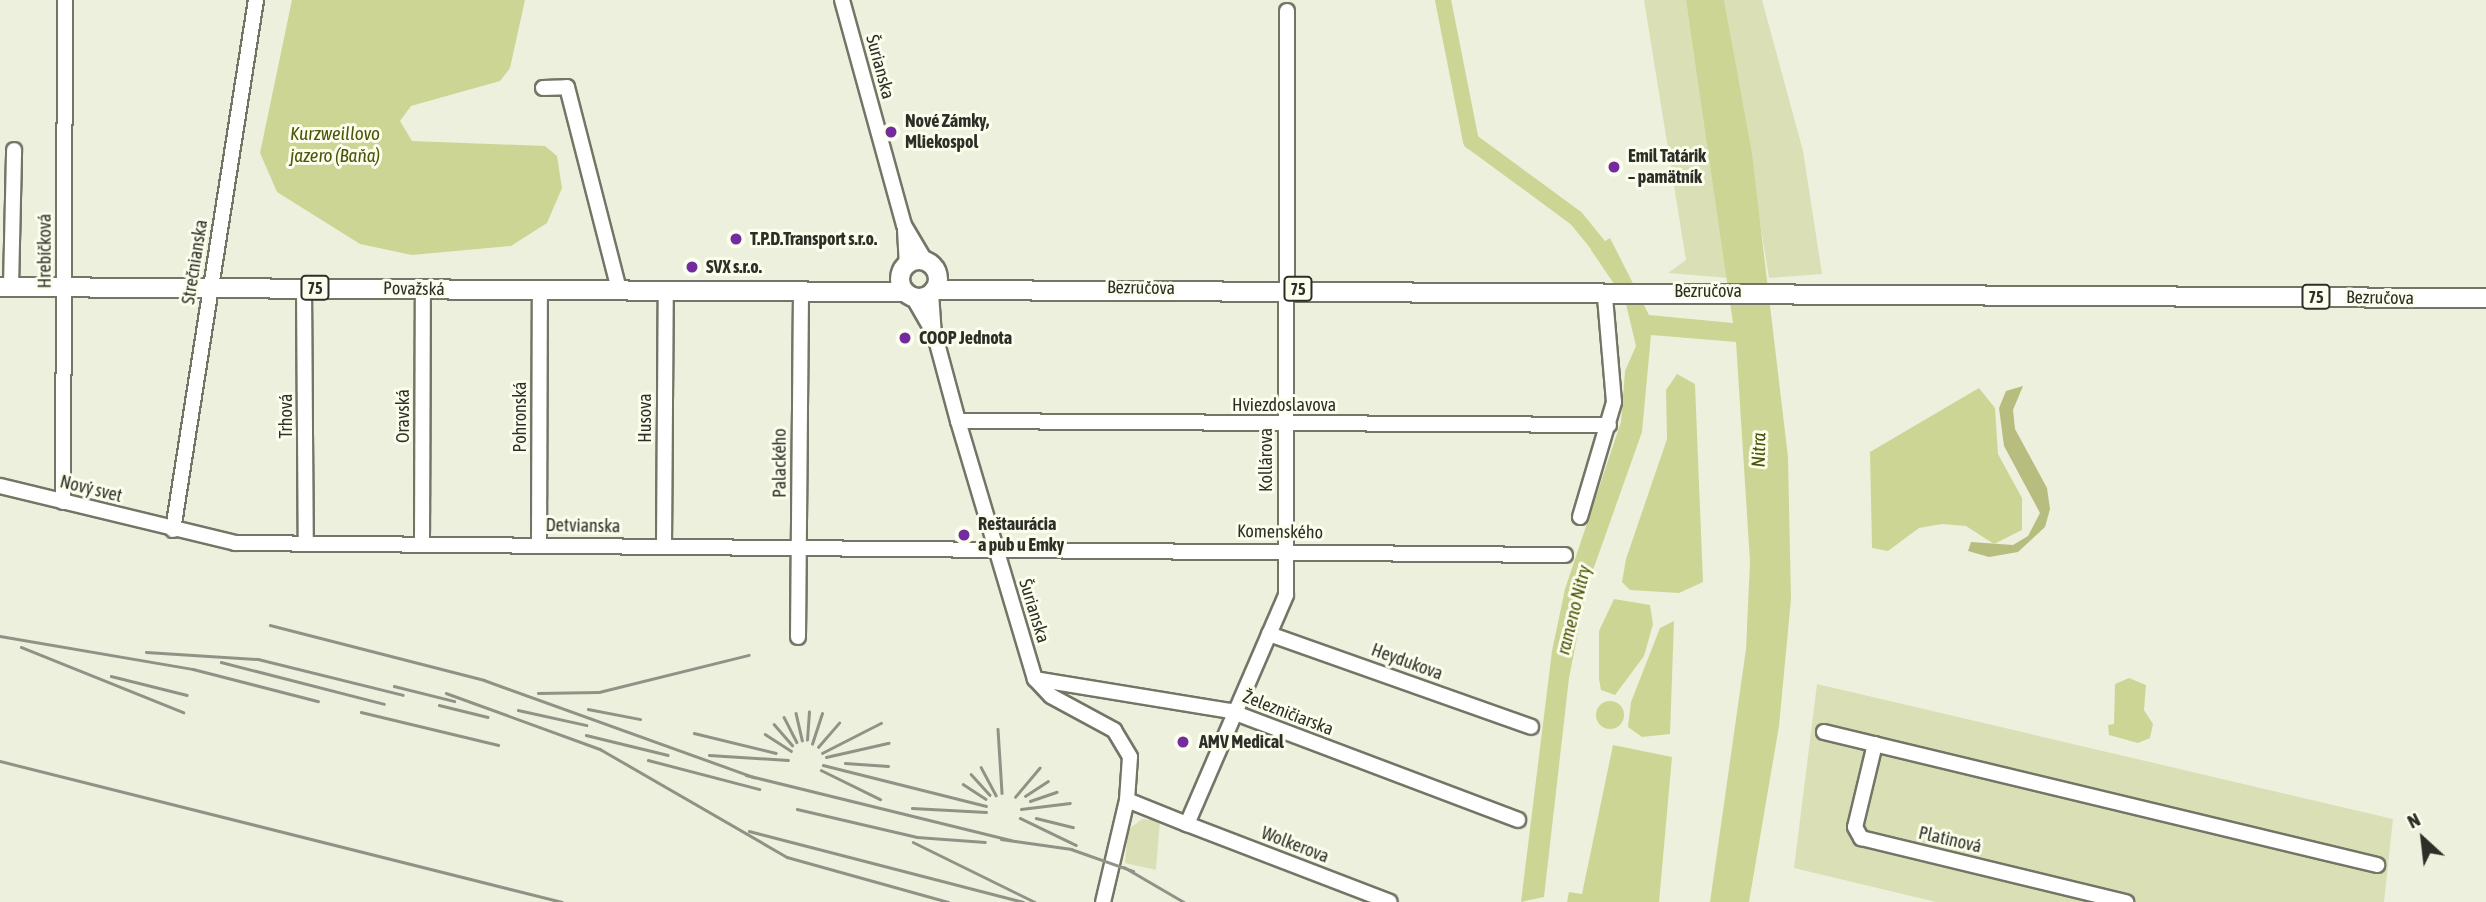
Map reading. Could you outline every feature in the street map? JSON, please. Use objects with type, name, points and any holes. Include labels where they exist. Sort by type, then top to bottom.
[{"type":"main road","name":"Bezručova","points":[[904,269],[931,266],[992,288]]},
{"type":"main road","points":[[931,266],[933,292]]},
{"type":"main road","name":"Považská","points":[[827,290],[904,269]]},
{"type":"main road","points":[[904,269],[908,294]]},
{"type":"main road","name":"Považská","points":[[5,287],[666,290],[701,285],[908,294]]},
{"type":"main road","name":"Bezručova","points":[[908,294],[992,288],[1608,294],[1644,291],[1791,291],[2486,298]]},
{"type":"street","name":"Hrebíčková","points":[[63,502],[65,0]]},
{"type":"street","name":"Strečnianska","points":[[173,530],[256,0]]},
{"type":"street","name":"Šurianska","points":[[842,0],[904,225],[904,269]]},
{"type":"street","name":"Kollárova","points":[[1187,824],[1286,595],[1287,11]]},
{"type":"street","points":[[543,88],[567,87],[619,290]]},
{"type":"street","points":[[5,287],[14,150]]},
{"type":"street","name":"Šurianska","points":[[904,225],[931,266]]},
{"type":"street","name":"Trhová","points":[[304,288],[306,543]]},
{"type":"street","name":"Oravská","points":[[422,544],[423,289]]},
{"type":"street","name":"Pohronská","points":[[539,545],[540,290]]},
{"type":"street","name":"Husova","points":[[664,546],[666,290]]},
{"type":"street","name":"Palackého","points":[[797,637],[801,290]]},
{"type":"street","name":"Šurianska","points":[[933,292],[934,332],[1035,679]]},
{"type":"street","name":"Šurianska","points":[[908,294],[934,332]]},
{"type":"street","points":[[1580,517],[1609,425],[1615,381],[1608,294]]},
{"type":"street","name":"Hviezdoslavova","points":[[958,421],[1609,425]]},
{"type":"street","name":"Nový svet","points":[[0,486],[173,530]]},
{"type":"street","name":"Detvianska","points":[[173,530],[235,543],[995,549]]},
{"type":"street","name":"Komenského","points":[[995,549],[1565,555]]},
{"type":"street","name":"Heydukova","points":[[1269,634],[1531,727]]},
{"type":"street","points":[[1035,679],[1051,696],[1119,735],[1131,764],[1128,800],[1103,902]]},
{"type":"street","name":"Železničiarska","points":[[1035,679],[1236,714],[1518,820]]},
{"type":"street","points":[[1824,732],[2377,865]]},
{"type":"street","name":"Platinová","points":[[1875,744],[1854,827],[1861,838],[2126,902]]},
{"type":"street","points":[[1128,800],[1187,824]]},
{"type":"street","name":"Wolkerova","points":[[1187,824],[1390,902]]},
{"type":"shaded area","points":[[1644,0],[1686,0],[1729,278],[1668,273],[1686,260]]},
{"type":"shaded area","points":[[1724,0],[1762,0],[1803,151],[1822,274],[1769,278]]},
{"type":"shaded area","points":[[2023,386],[2013,410],[2015,429],[2047,488],[2050,509],[2045,527],[2018,552],[1989,557],[1968,551],[1971,542],[2013,545],[2028,536],[2040,513],[2004,446],[1999,408],[2006,391]]},
{"type":"shaded area","points":[[1817,684],[2393,819],[2384,902],[1936,902],[1794,868]]},
{"type":"shaded area","points":[[1142,819],[1160,821],[1156,870],[1125,863],[1128,830]]},
{"type":"water","name":"Kurzweillovo jazero (Baňa)","points":[[292,0],[525,0],[510,68],[500,81],[411,106],[400,121],[412,141],[545,146],[557,156],[562,188],[547,223],[511,246],[412,255],[360,244],[277,192],[260,153]]},
{"type":"water","name":"Nitra","points":[[1686,0],[1724,0],[1752,154],[1788,457],[1791,599],[1779,726],[1749,902],[1710,902],[1746,649],[1750,562],[1736,342],[1651,335],[1642,432],[1587,587],[1569,678],[1544,897],[1521,902],[1552,651],[1565,589],[1621,422],[1625,371],[1636,346],[1625,300],[1591,250],[1610,238],[1649,315],[1733,323]]},
{"type":"water","points":[[1677,374],[1695,384],[1703,582],[1679,593],[1630,590],[1622,582],[1626,559],[1667,439],[1666,390]]},
{"type":"water","points":[[1979,388],[1995,408],[1998,454],[2022,498],[2022,530],[1994,544],[1966,526],[1942,524],[1919,528],[1888,551],[1872,548],[1870,452]]},
{"type":"water","points":[[1614,599],[1650,605],[1653,624],[1644,656],[1615,695],[1601,690],[1599,679],[1599,631]]},
{"type":"water","points":[[1674,621],[1670,734],[1642,737],[1628,727],[1631,702],[1660,628]]},
{"type":"water","points":[[2129,678],[2146,685],[2144,710],[2153,724],[2150,738],[2138,743],[2109,735],[2108,725],[2114,724],[2115,684]]},
{"type":"water","points":[[1610,701],[1620,705],[1624,715],[1620,725],[1610,729],[1600,725],[1596,715],[1600,705]]},
{"type":"water","points":[[1613,745],[1672,757],[1659,902],[1567,902],[1569,892],[1582,894]]},
{"type":"waterway","name":"rameno Nitry","points":[[1443,0],[1471,141],[1576,218],[1611,261]]},
{"type":"railway","points":[[270,625],[484,680],[754,777]]},
{"type":"railway","points":[[0,636],[193,669],[318,701]]},
{"type":"railway","points":[[21,647],[183,712]]},
{"type":"railway","points":[[146,652],[258,659],[403,695]]},
{"type":"railway","points":[[538,693],[599,692],[749,655]]},
{"type":"railway","points":[[221,662],[384,704]]},
{"type":"railway","points":[[111,676],[187,695]]},
{"type":"railway","points":[[394,686],[454,701]]},
{"type":"railway","points":[[446,693],[600,749],[787,857],[948,902]]},
{"type":"railway","points":[[439,705],[488,717]]},
{"type":"railway","points":[[588,709],[640,719]]},
{"type":"railway","points":[[518,710],[586,725]]},
{"type":"railway","points":[[361,712],[498,745]]},
{"type":"railway","points":[[807,740],[809,712]]},
{"type":"railway","points":[[796,713],[802,740]]},
{"type":"railway","points":[[812,744],[822,714]]},
{"type":"railway","points":[[784,717],[797,742]]},
{"type":"railway","points":[[818,747],[839,723]]},
{"type":"railway","points":[[822,753],[881,723]]},
{"type":"railway","points":[[774,724],[792,745]]},
{"type":"railway","points":[[998,729],[1002,793]]},
{"type":"railway","points":[[694,733],[776,753]]},
{"type":"railway","points":[[765,734],[791,751]]},
{"type":"railway","points":[[586,735],[668,755]]},
{"type":"railway","points":[[826,757],[888,743]]},
{"type":"railway","points":[[709,755],[788,760]]},
{"type":"railway","points":[[648,760],[759,789]]},
{"type":"railway","points":[[0,761],[562,902]]},
{"type":"railway","points":[[845,763],[888,766]]},
{"type":"railway","points":[[823,765],[986,806]]},
{"type":"railway","points":[[981,767],[996,795]]},
{"type":"railway","points":[[1015,797],[1039,768]]},
{"type":"railway","points":[[821,770],[880,799]]},
{"type":"railway","points":[[971,774],[990,795]]},
{"type":"railway","points":[[746,775],[1011,840]]},
{"type":"railway","points":[[1025,796],[1048,781]]},
{"type":"railway","points":[[963,784],[986,799]]},
{"type":"railway","points":[[1030,801],[1056,792]]},
{"type":"railway","points":[[1021,809],[1070,803]]},
{"type":"railway","points":[[912,808],[986,812]]},
{"type":"railway","points":[[797,809],[917,837],[985,842]]},
{"type":"railway","points":[[1020,818],[1076,845]]},
{"type":"railway","points":[[1036,818],[1073,827]]},
{"type":"railway","points":[[749,831],[1023,902]]},
{"type":"railway","points":[[1001,839],[1071,849],[1133,871]]},
{"type":"railway","points":[[913,842],[1035,902]]},
{"type":"railway","points":[[1124,867],[1184,902]]},
{"type":"place","name":"Nové Zámky, Mliekospol","points":[[891,132]]},
{"type":"place","name":"Emil Tatárik – pamätník","points":[[1614,167]]},
{"type":"place","name":"T.P.D.Transport s.r.o.","points":[[736,239]]},
{"type":"place","name":"SVX s.r.o.","points":[[692,267]]},
{"type":"place","name":"COOP Jednota","points":[[905,338]]},
{"type":"place","name":"Reštaurácia a pub u Emky","points":[[964,535]]},
{"type":"place","name":"AMV Medical","points":[[1183,742]]}]
